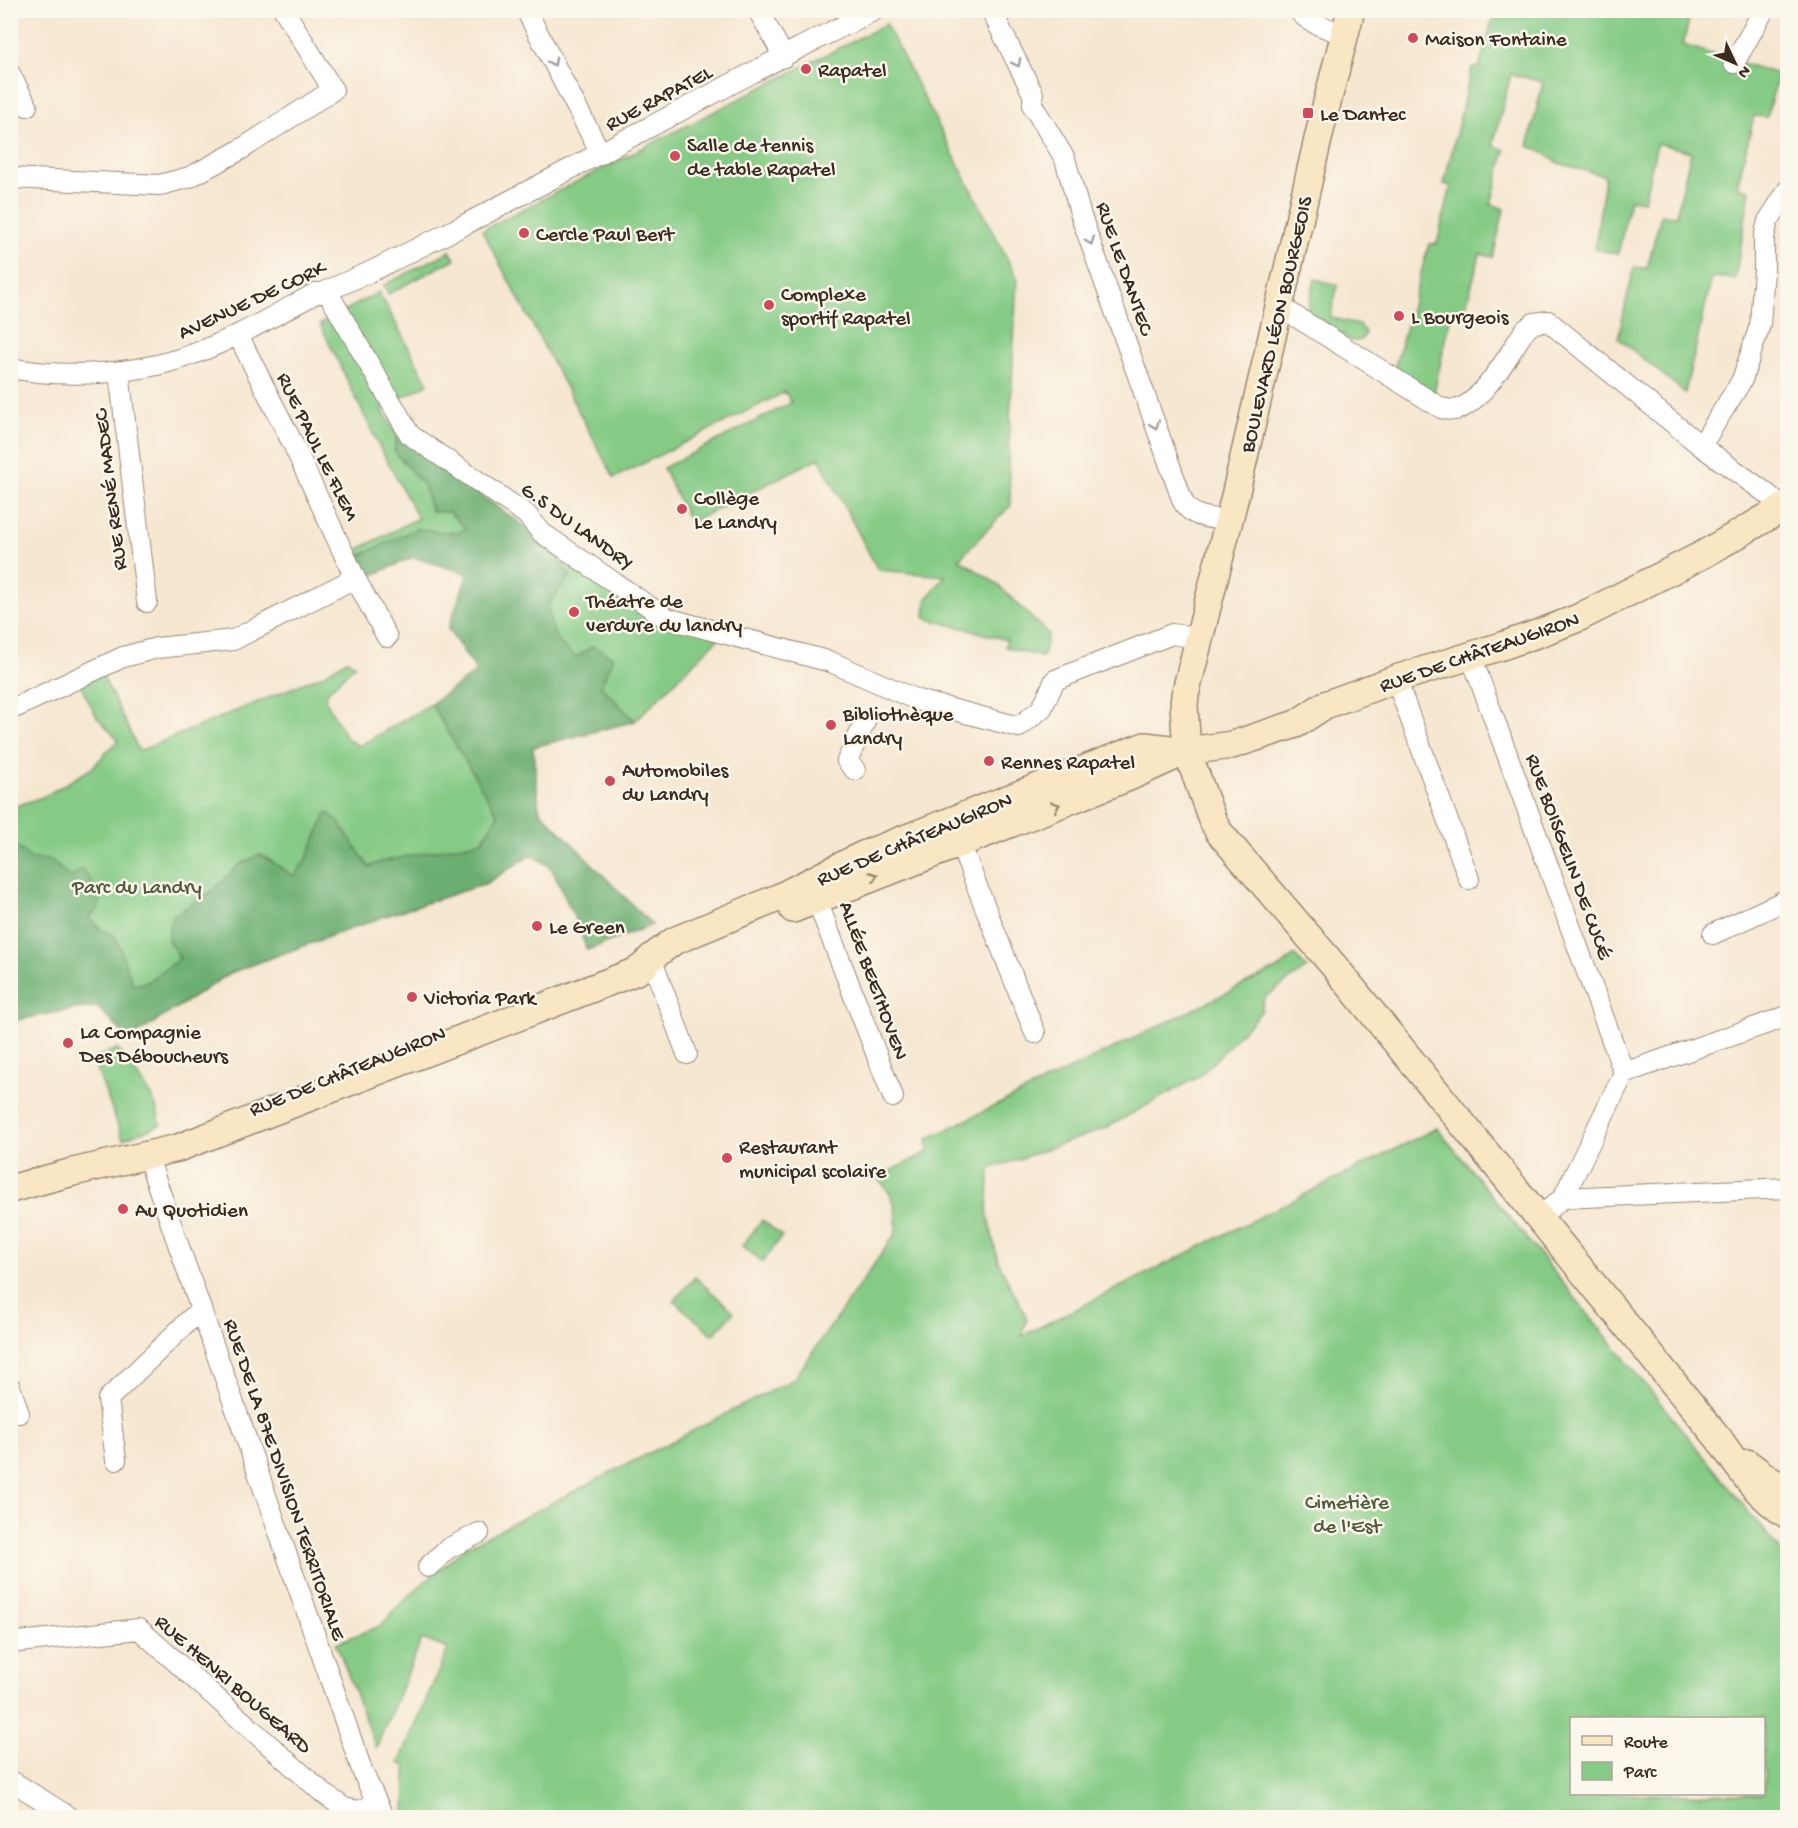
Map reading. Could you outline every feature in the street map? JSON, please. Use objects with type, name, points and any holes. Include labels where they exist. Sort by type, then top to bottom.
[{"type":"main road","name":"BOULEVARD LÉON BOURGEOIS","points":[[1348,22],[1235,496],[1198,638],[1184,706],[1187,751],[1219,832],[1334,966],[1719,1439]]},
{"type":"main road","name":"RUE DE CHÂTEAUGIRON","points":[[10,1189],[178,1148],[638,971],[651,958],[674,956],[757,925],[814,889],[956,831],[1145,746],[1187,751],[1224,729],[1297,708],[1325,705],[1578,618],[1704,554],[1785,506]]},
{"type":"main road","points":[[1719,1439],[1758,1473],[1788,1489]]},
{"type":"main road","points":[[1719,1439],[1750,1484],[1769,1503],[1788,1515]]},
{"type":"street","points":[[10,178],[160,185],[190,177],[240,150],[333,90],[284,10]]},
{"type":"street","points":[[526,10],[601,154]]},
{"type":"street","points":[[758,10],[784,57]]},
{"type":"street","name":"RUE RAPATEL","points":[[464,225],[875,10]]},
{"type":"street","name":"RUE LE DANTEC","points":[[991,10],[1033,94],[1033,106],[1065,159],[1081,216],[1183,502],[1188,511],[1193,514],[1227,521]]},
{"type":"street","points":[[1298,10],[1307,21],[1314,24],[1348,22]]},
{"type":"street","points":[[1734,63],[1764,10]]},
{"type":"street","points":[[10,74],[27,106]]},
{"type":"street","points":[[1701,446],[1742,380],[1760,325],[1764,238],[1768,221],[1788,190]]},
{"type":"street","name":"AVENUE DE CORK","points":[[10,368],[38,374],[119,372],[178,359],[238,335],[316,293],[327,291],[372,271],[464,225]]},
{"type":"street","name":"G.S DU LANDRY","points":[[327,291],[410,435],[526,514],[542,533],[666,618],[831,662],[917,700],[1019,728],[1042,708],[1055,680],[1172,634],[1198,638]]},
{"type":"street","points":[[1279,306],[1441,408],[1455,410],[1473,400],[1486,388],[1525,330],[1534,323],[1548,321],[1701,446],[1785,506]]},
{"type":"street","name":"RUE PAUL LE FLEM","points":[[238,335],[387,637]]},
{"type":"street","name":"RUE RENÉ MADEC","points":[[119,372],[147,602]]},
{"type":"street","points":[[10,710],[123,657],[157,648],[233,640],[356,578]]},
{"type":"street","name":"RUE BOISGELIN DE CUCÉ","points":[[1471,656],[1624,1073]]},
{"type":"street","points":[[1396,679],[1469,879]]},
{"type":"street","points":[[855,770],[847,761],[866,722]]},
{"type":"street","points":[[956,831],[1035,1033]]},
{"type":"street","name":"ALLÉE BEETHOVEN","points":[[814,889],[893,1097]]},
{"type":"street","points":[[1713,934],[1788,899]]},
{"type":"street","points":[[651,958],[687,1054]]},
{"type":"street","points":[[1539,1217],[1563,1198],[1624,1073],[1788,1016]]},
{"type":"street","name":"RUE DE LA 87E DIVISION TERRITORIALE","points":[[147,1155],[363,1773],[381,1811]]},
{"type":"street","points":[[1563,1198],[1788,1188]]},
{"type":"street","points":[[116,1460],[108,1399],[201,1309]]},
{"type":"street","points":[[10,1386],[19,1413]]},
{"type":"street","points":[[428,1567],[447,1549],[479,1533]]},
{"type":"street","name":"RUE HENRI BOUGEARD","points":[[10,1643],[139,1629],[323,1793],[344,1808],[358,1811],[381,1811]]},
{"type":"street","points":[[10,1779],[71,1818]]},
{"type":"green space","points":[[1495,11],[1691,11],[1683,45],[1778,74],[1767,117],[1754,116],[1737,187],[1750,191],[1735,279],[1712,277],[1685,393],[1618,338],[1634,267],[1647,268],[1661,215],[1676,216],[1691,152],[1657,143],[1644,201],[1630,199],[1618,254],[1595,249],[1605,176],[1558,163],[1539,150],[1528,146],[1543,82],[1511,74],[1493,145],[1505,150],[1491,204],[1504,209],[1493,257],[1480,254],[1465,310],[1452,309],[1434,393],[1394,370],[1429,244],[1437,244],[1451,186],[1444,184],[1472,67],[1479,68]]},
{"type":"green space","name":"Complexe sportif Rapatel","points":[[886,24],[1017,278],[1008,463],[1011,505],[959,559],[996,583],[1048,634],[1043,657],[1005,647],[1007,640],[925,618],[926,600],[945,576],[878,570],[819,458],[690,523],[663,468],[791,403],[785,392],[614,478],[482,230]]},
{"type":"green space","points":[[450,251],[455,259],[388,294],[384,285]]},
{"type":"green space","points":[[1315,279],[1338,285],[1330,317],[1361,326],[1365,333],[1361,340],[1350,340],[1309,313],[1308,307]]},
{"type":"green space","name":"Parc du Landry","points":[[379,292],[428,384],[382,408],[397,436],[547,542],[720,637],[635,721],[533,747],[539,810],[652,925],[587,950],[552,869],[532,854],[487,883],[382,917],[230,973],[129,1039],[97,1007],[73,1009],[11,1021],[10,808],[45,796],[91,769],[118,740],[97,717],[78,681],[101,672],[139,751],[323,675],[347,660],[355,665],[328,691],[325,699],[347,739],[359,746],[431,704],[477,671],[448,629],[468,574],[413,557],[366,578],[353,552],[418,518],[381,450],[320,324]]},
{"type":"green space","points":[[397,436],[547,542],[570,576],[548,605],[558,641],[576,657],[593,646],[613,657],[601,686],[635,721],[533,747],[539,810],[652,925],[587,950],[552,869],[532,854],[487,883],[382,917],[230,973],[129,1039],[97,1007],[73,1009],[11,1021],[11,842],[32,859],[51,860],[71,878],[82,869],[103,895],[98,909],[89,918],[99,928],[116,937],[133,985],[147,982],[180,958],[168,940],[171,917],[211,892],[239,865],[260,854],[294,876],[306,860],[327,812],[339,822],[369,867],[380,862],[482,841],[498,815],[431,704],[477,671],[448,629],[468,574],[413,557],[366,578],[355,558],[416,529],[456,533],[466,529],[449,512],[432,512],[424,486],[394,451]]},
{"type":"green space","name":"Cimetière de l'Est","points":[[1294,955],[1307,968],[1264,998],[1261,1012],[1200,1076],[1104,1129],[990,1169],[987,1212],[998,1261],[1027,1318],[1022,1336],[1437,1128],[1787,1559],[1787,1817],[405,1817],[406,1766],[399,1763],[448,1649],[422,1639],[376,1748],[336,1643],[380,1626],[407,1597],[466,1547],[794,1379],[896,1233],[894,1202],[876,1178],[928,1152],[927,1139],[1282,966]]},
{"type":"green space","points":[[117,1049],[150,1094],[160,1125],[123,1139],[93,1059]]},
{"type":"green space","points":[[762,1220],[782,1236],[763,1262],[742,1246]]},
{"type":"green space","points":[[695,1277],[734,1312],[713,1335],[674,1301]]},
{"type":"place","name":"Maison Fontaine","points":[[1413,38]]},
{"type":"place","name":"Rapatel","points":[[806,69]]},
{"type":"place","name":"Le Dantec","points":[[1308,113]]},
{"type":"place","name":"Salle de tennis de table Rapatel","points":[[675,156]]},
{"type":"place","name":"Cercle Paul Bert","points":[[524,233]]},
{"type":"place","name":"Complexe sportif Rapatel","points":[[769,305]]},
{"type":"place","name":"L Bourgeois","points":[[1399,316]]},
{"type":"place","name":"Collège Le Landry","points":[[682,509]]},
{"type":"place","name":"Théatre de verdure du landry","points":[[574,612]]},
{"type":"place","name":"Bibliothèque Landry","points":[[831,725]]},
{"type":"place","name":"Rennes Rapatel","points":[[989,761]]},
{"type":"place","name":"Automobiles du Landry","points":[[610,781]]},
{"type":"place","name":"Le Green","points":[[537,926]]},
{"type":"place","name":"Victoria Park","points":[[412,997]]},
{"type":"place","name":"La Compagnie Des Déboucheurs","points":[[68,1043]]},
{"type":"place","name":"Restaurant municipal scolaire","points":[[727,1158]]},
{"type":"place","name":"Au Quotidien","points":[[123,1209]]}]
